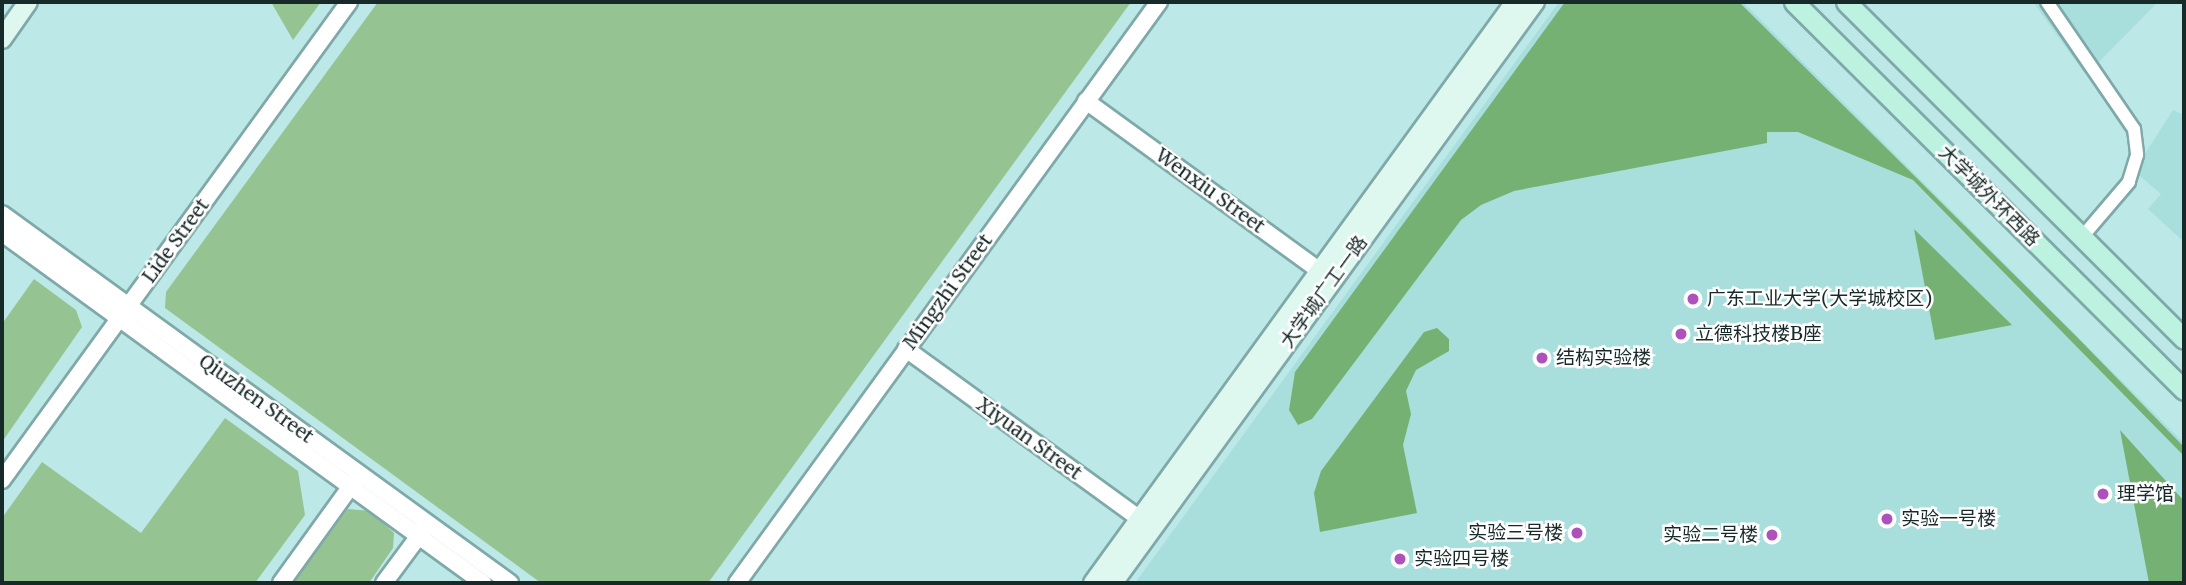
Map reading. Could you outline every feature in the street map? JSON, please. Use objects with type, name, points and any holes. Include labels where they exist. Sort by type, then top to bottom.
[{"type":"main road","points":[[2,39],[29,2]]},
{"type":"main road","name":"大学城广工一路","points":[[1112,583],[1146,524],[1326,275],[1515,2]]},
{"type":"main road","name":"大学城广工一路","points":[[1326,275],[1535,2]]},
{"type":"main road","name":"大学城外环西路","points":[[1794,2],[2184,390]]},
{"type":"main road","name":"大学城外环西路","points":[[1846,2],[2184,339]]},
{"type":"main road","name":"大学城广工一路","points":[[1093,583],[1146,524]]},
{"type":"street","name":"Lide Street","points":[[2,480],[349,2]]},
{"type":"street","name":"Mingzhi Street","points":[[737,583],[1159,2]]},
{"type":"street","points":[[2047,2],[2134,129],[2137,155],[2129,182],[2082,237]]},
{"type":"street","name":"Wenxiu Street","points":[[1086,101],[1326,275]]},
{"type":"street","name":"Qiuzhen Street","points":[[2,214],[124,313]]},
{"type":"street","name":"Qiuzhen Street","points":[[2,233],[124,313],[423,530],[510,583]]},
{"type":"street","name":"Xiyuan Street","points":[[906,349],[1146,524]]},
{"type":"street","points":[[281,583],[355,481]]},
{"type":"street","name":"Qiuzhen Street","points":[[423,530],[483,583]]},
{"type":"street","points":[[384,583],[423,530]]},
{"type":"shaded area","name":"广东工业大学(大学城校区)","points":[[1559,2],[1743,2],[2184,443],[2184,583],[1135,583]]},
{"type":"shaded area","points":[[2033,2],[2158,2],[2086,75]]},
{"type":"shaded area","points":[[2173,110],[2184,115],[2184,242],[2148,209],[2161,194],[2134,171]]},
{"type":"green space","points":[[271,2],[321,2],[293,40]]},
{"type":"green space","points":[[378,2],[1131,2],[708,583],[541,583],[165,308],[166,292]]},
{"type":"green space","points":[[1565,2],[1739,2],[2076,336],[2184,447],[2184,456],[1913,180],[1798,132],[1767,132],[1767,143],[1514,191],[1481,205],[1461,220],[1312,419],[1298,425],[1289,410],[1295,372]]},
{"type":"green space","points":[[1914,229],[2012,325],[1935,340]]},
{"type":"green space","points":[[34,279],[76,310],[82,327],[2,442],[2,324]]},
{"type":"green space","points":[[1437,328],[1449,339],[1449,351],[1416,370],[1406,391],[1411,414],[1403,445],[1417,513],[1320,532],[1314,493],[1321,471],[1424,332]]},
{"type":"green space","points":[[225,418],[298,471],[305,515],[255,583],[2,583],[2,518],[42,462],[141,533]]},
{"type":"green space","points":[[2120,430],[2184,501],[2184,583],[2149,583]]},
{"type":"green space","points":[[348,509],[370,511],[394,533],[393,548],[369,583],[290,583]]},
{"type":"place","name":"广东工业大学(大学城校区)","points":[[1693,299]]},
{"type":"place","name":"立德科技楼B座","points":[[1681,334]]},
{"type":"place","name":"结构实验楼","points":[[1542,358]]},
{"type":"place","name":"理学馆","points":[[2103,494]]},
{"type":"place","name":"实验一号楼","points":[[1887,519]]},
{"type":"place","name":"实验三号楼","points":[[1577,533]]},
{"type":"place","name":"实验二号楼","points":[[1772,535]]},
{"type":"place","name":"实验四号楼","points":[[1400,559]]}]
